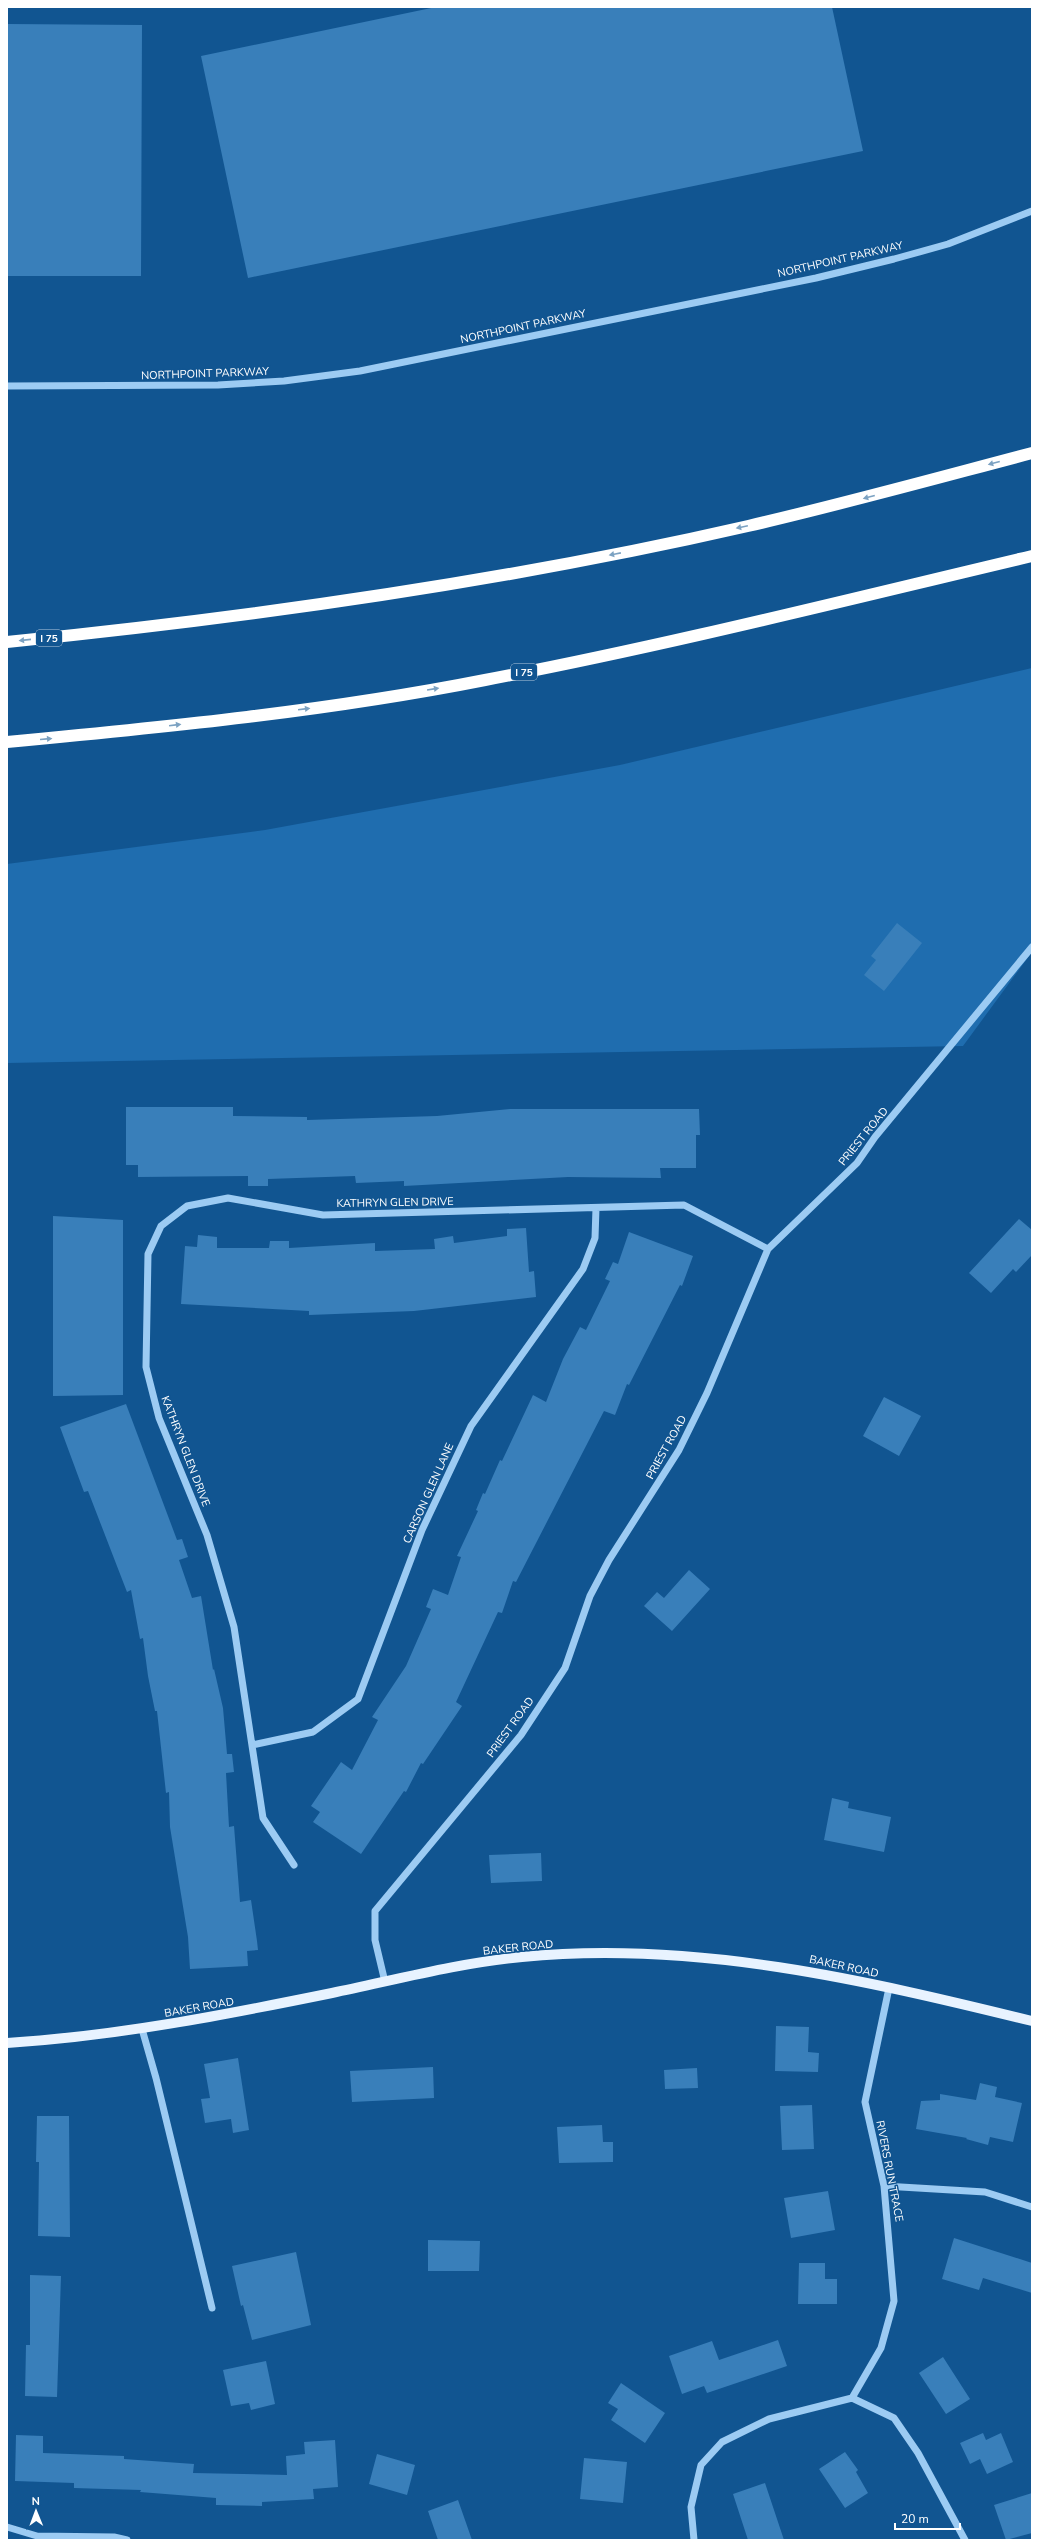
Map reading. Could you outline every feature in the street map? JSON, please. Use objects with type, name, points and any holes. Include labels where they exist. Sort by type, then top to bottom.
[{"type":"highway","name":"I 75","points":[[7,642],[249,614],[547,567],[814,510],[1032,453]]},
{"type":"highway","name":"I 75","points":[[7,742],[132,730],[290,710],[484,680],[724,629],[1032,556]]},
{"type":"main road","name":"BAKER ROAD","points":[[7,2043],[70,2039],[195,2021],[461,1966],[522,1957],[613,1952],[713,1958],[810,1971],[1032,2021]]},
{"type":"street","name":"NORTHPOINT PARKWAY","points":[[7,386],[218,385],[284,381],[360,371],[816,278],[948,244],[1032,211]]},
{"type":"street","name":"PRIEST ROAD","points":[[385,1982],[375,1940],[375,1911],[521,1735],[565,1668],[590,1596],[608,1560],[679,1450],[707,1393],[768,1249],[857,1163],[875,1137],[1032,947]]},
{"type":"street","name":"KATHRYN GLEN DRIVE","points":[[294,1865],[262,1818],[234,1627],[207,1535],[159,1418],[146,1367],[148,1254],[162,1226],[187,1206],[228,1198],[323,1215],[684,1205],[768,1249]]},
{"type":"street","name":"CARSON GLEN LANE","points":[[252,1745],[313,1732],[358,1699],[422,1530],[471,1426],[583,1269],[595,1238],[596,1208]]},
{"type":"street","name":"RIVERS RUN TRACE","points":[[852,2398],[881,2348],[894,2301],[889,2228],[884,2186],[865,2102],[889,1988]]},
{"type":"street","points":[[142,2028],[156,2078],[212,2308]]},
{"type":"street","points":[[884,2186],[985,2192],[1032,2207]]},
{"type":"street","points":[[694,2540],[691,2507],[701,2465],[722,2442],[769,2419],[852,2398],[894,2418],[918,2454],[965,2540]]},
{"type":"street","points":[[7,2527],[37,2536],[114,2537],[127,2540]]},
{"type":"shaded area","points":[[1032,668],[1032,952],[963,1046],[7,1063],[7,864],[265,830],[620,765]]},
{"type":"building","points":[[436,7],[832,7],[863,151],[248,278],[201,56]]},
{"type":"building","points":[[7,24],[142,25],[141,276],[7,276]]},
{"type":"building","points":[[897,923],[922,943],[884,991],[864,975],[876,960],[871,956]]},
{"type":"building","points":[[126,1107],[233,1107],[233,1116],[307,1117],[307,1120],[437,1116],[510,1109],[699,1109],[700,1135],[696,1135],[696,1168],[660,1168],[661,1178],[568,1177],[404,1186],[404,1181],[356,1183],[355,1176],[268,1179],[268,1186],[248,1186],[248,1176],[138,1177],[138,1165],[126,1165]]},
{"type":"building","points":[[53,1216],[123,1220],[123,1395],[53,1396]]},
{"type":"building","points":[[1019,1219],[1032,1230],[1032,1255],[1016,1272],[1013,1269],[991,1293],[969,1273]]},
{"type":"building","points":[[526,1228],[529,1272],[534,1271],[536,1297],[414,1311],[309,1315],[309,1311],[181,1304],[185,1246],[197,1247],[198,1235],[217,1237],[217,1248],[269,1248],[270,1241],[289,1241],[289,1248],[375,1243],[375,1251],[435,1249],[434,1239],[453,1236],[454,1243],[507,1236],[507,1229]]},
{"type":"building","points":[[629,1232],[693,1256],[682,1286],[680,1285],[629,1385],[627,1384],[615,1415],[604,1411],[516,1582],[513,1581],[502,1613],[498,1612],[456,1702],[462,1706],[423,1764],[421,1763],[406,1792],[404,1791],[361,1854],[313,1822],[320,1812],[311,1806],[341,1762],[352,1770],[378,1720],[372,1717],[406,1666],[431,1609],[426,1607],[433,1589],[448,1595],[461,1557],[457,1556],[478,1511],[476,1510],[483,1493],[485,1494],[500,1460],[502,1461],[533,1395],[546,1402],[563,1359],[580,1327],[586,1330],[610,1281],[605,1279],[613,1262],[618,1264]]},
{"type":"building","points":[[884,1397],[921,1416],[899,1456],[863,1436]]},
{"type":"building","points":[[126,1404],[177,1540],[182,1539],[188,1557],[179,1560],[192,1598],[201,1596],[213,1670],[214,1669],[223,1708],[227,1754],[232,1754],[234,1772],[226,1773],[229,1827],[234,1826],[240,1902],[251,1900],[257,1941],[258,1950],[247,1951],[248,1966],[190,1969],[188,1937],[170,1827],[169,1792],[166,1793],[157,1711],[155,1711],[148,1676],[143,1638],[140,1639],[131,1590],[127,1592],[88,1491],[84,1492],[60,1427]]},
{"type":"building","points":[[689,1570],[710,1589],[672,1631],[644,1606],[657,1592],[664,1598]]},
{"type":"building","points":[[832,1798],[849,1802],[848,1808],[891,1817],[884,1852],[824,1840]]},
{"type":"building","points":[[541,1853],[542,1881],[491,1883],[489,1855]]},
{"type":"building","points":[[776,2026],[809,2027],[808,2052],[819,2053],[818,2072],[775,2071]]},
{"type":"building","points":[[238,2058],[249,2130],[233,2133],[231,2119],[205,2123],[201,2099],[210,2098],[204,2064]]},
{"type":"building","points":[[433,2067],[434,2098],[352,2102],[350,2071]]},
{"type":"building","points":[[697,2068],[698,2088],[665,2089],[664,2070]]},
{"type":"building","points":[[980,2083],[997,2087],[995,2097],[1022,2103],[1013,2142],[990,2137],[988,2145],[966,2139],[967,2138],[916,2129],[921,2101],[940,2100],[940,2094],[976,2100]]},
{"type":"building","points":[[812,2105],[814,2149],[782,2150],[780,2106]]},
{"type":"building","points":[[37,2116],[69,2116],[70,2237],[38,2236],[39,2162],[36,2162]]},
{"type":"building","points":[[602,2125],[603,2142],[613,2142],[613,2162],[559,2163],[557,2127]]},
{"type":"building","points":[[828,2191],[835,2230],[791,2238],[784,2198]]},
{"type":"building","points":[[954,2238],[1032,2263],[1032,2293],[983,2278],[979,2290],[942,2279]]},
{"type":"building","points":[[428,2240],[480,2241],[479,2271],[428,2271]]},
{"type":"building","points":[[296,2252],[311,2325],[252,2340],[243,2305],[241,2306],[232,2266]]},
{"type":"building","points":[[799,2263],[825,2263],[825,2279],[837,2279],[837,2304],[798,2304]]},
{"type":"building","points":[[30,2275],[61,2276],[57,2397],[25,2396],[26,2345],[30,2345]]},
{"type":"building","points":[[778,2340],[787,2366],[707,2393],[704,2386],[682,2394],[669,2356],[712,2341],[719,2360]]},
{"type":"building","points":[[943,2357],[970,2399],[946,2414],[919,2373]]},
{"type":"building","points":[[266,2361],[275,2404],[251,2410],[249,2403],[231,2406],[223,2370]]},
{"type":"building","points":[[621,2383],[665,2413],[645,2443],[611,2420],[618,2409],[608,2403]]},
{"type":"building","points":[[983,2433],[986,2440],[1001,2433],[1013,2462],[987,2474],[980,2459],[970,2464],[960,2443]]},
{"type":"building","points":[[16,2435],[43,2436],[43,2453],[124,2456],[124,2459],[194,2464],[193,2473],[287,2475],[286,2456],[305,2454],[304,2442],[335,2440],[338,2487],[313,2489],[314,2499],[262,2502],[262,2506],[216,2505],[216,2498],[140,2492],[141,2490],[74,2488],[74,2483],[15,2481]]},
{"type":"building","points":[[845,2452],[858,2470],[856,2472],[868,2493],[845,2508],[819,2469]]},
{"type":"building","points":[[377,2454],[415,2465],[407,2495],[369,2484]]},
{"type":"building","points":[[584,2458],[627,2462],[623,2503],[580,2499]]},
{"type":"building","points":[[765,2483],[784,2540],[748,2540],[733,2494]]},
{"type":"building","points":[[1032,2493],[1032,2533],[1006,2540],[994,2505]]},
{"type":"building","points":[[458,2500],[472,2540],[438,2540],[428,2511]]}]
